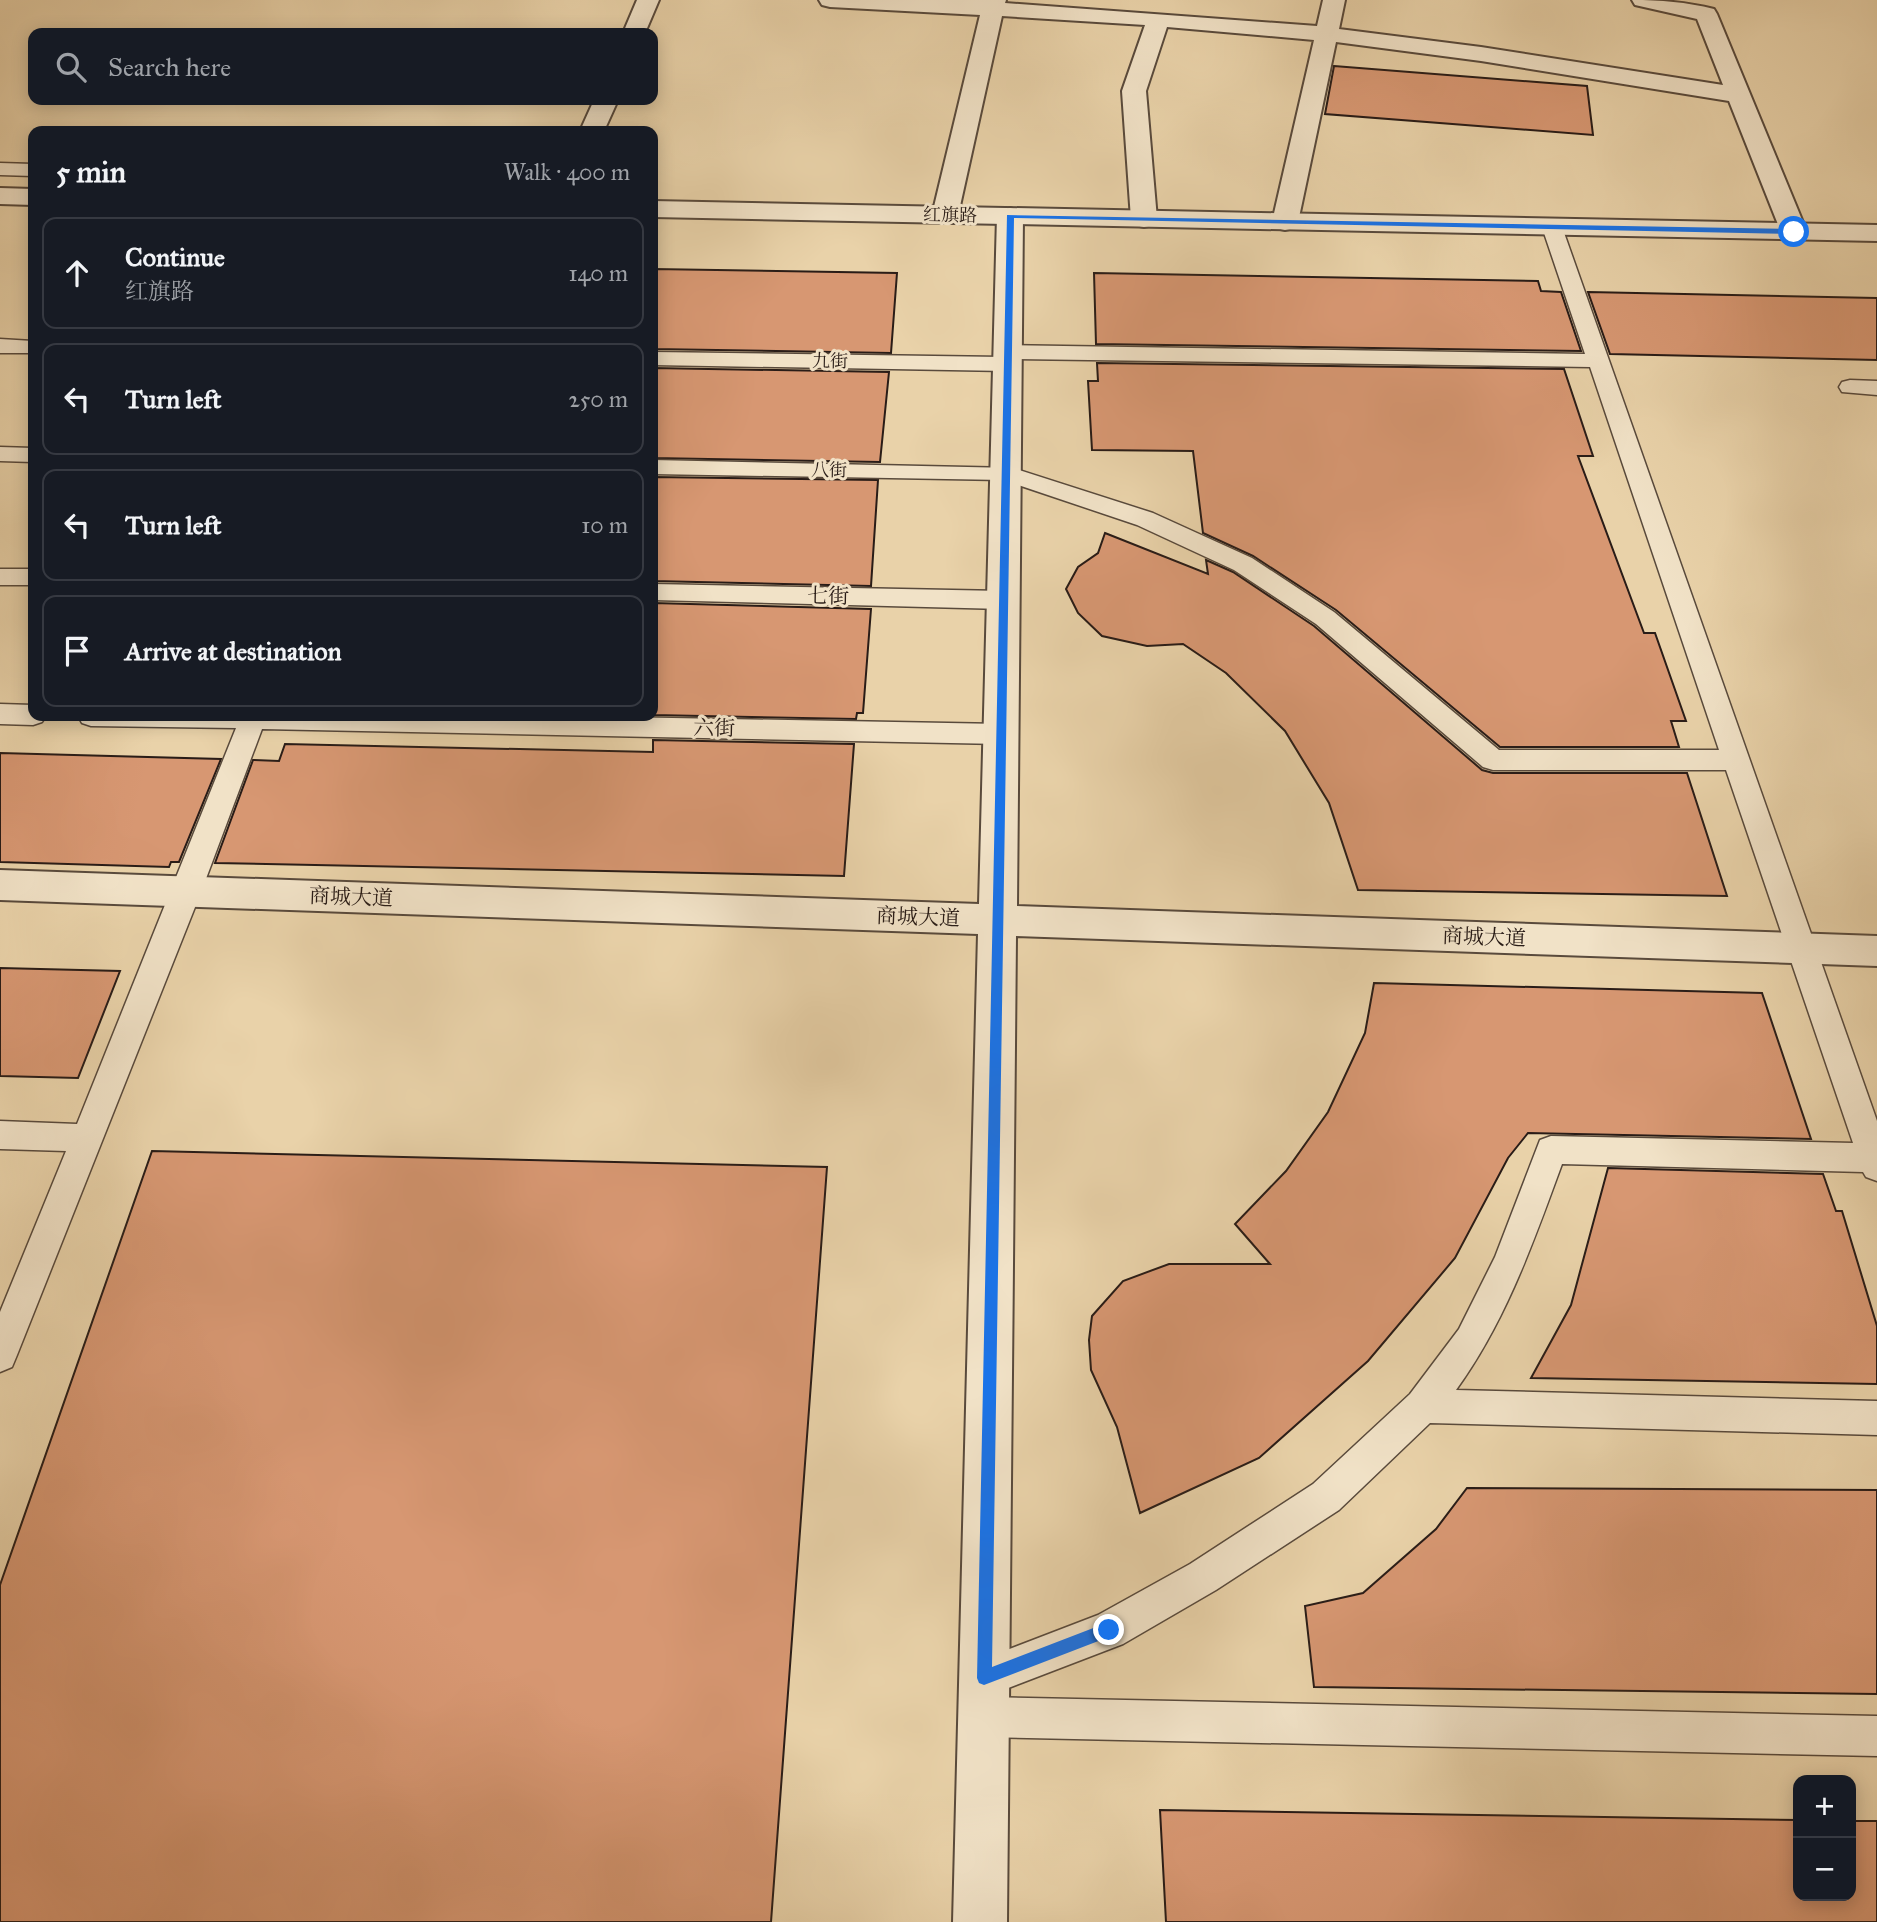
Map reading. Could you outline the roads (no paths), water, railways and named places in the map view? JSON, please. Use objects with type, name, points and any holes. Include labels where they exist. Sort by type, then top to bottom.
[{"type":"street","points":[[636,28],[648,0]]},
{"type":"street","points":[[830,0],[994,4],[1326,34],[1564,67],[1738,95]]},
{"type":"street","points":[[1285,222],[1334,0]]},
{"type":"street","points":[[1643,0],[1706,14],[1794,232]]},
{"type":"street","points":[[946,215],[994,4]]},
{"type":"street","points":[[1144,219],[1133,91],[1158,20]]},
{"type":"street","points":[[594,126],[604,105]]},
{"type":"street","points":[[0,196],[28,197]]},
{"type":"street","name":"红旗路","points":[[658,209],[1877,233]]},
{"type":"street","points":[[979,1922],[1010,216]]},
{"type":"street","name":"商城大道","points":[[0,885],[1877,951]]},
{"type":"lane","points":[[0,169],[28,170]]},
{"type":"lane","points":[[984,1678],[1109,1630],[1203,1577],[1326,1497],[1423,1406],[1471,1341],[1510,1261],[1551,1150],[1876,1161],[1552,227]]},
{"type":"lane","points":[[0,346],[28,346]]},
{"type":"lane","name":"九街","points":[[658,358],[1599,361]]},
{"type":"lane","points":[[1850,387],[1877,388]]},
{"type":"lane","points":[[0,454],[28,455]]},
{"type":"lane","name":"八街","points":[[658,467],[1005,474],[1145,519],[1243,564],[1325,618],[1493,760],[1738,760]]},
{"type":"lane","points":[[0,577],[28,578]]},
{"type":"lane","name":"七街","points":[[658,592],[1003,600]]},
{"type":"lane","points":[[0,714],[28,715]]},
{"type":"lane","points":[[0,1355],[187,892],[251,721]]},
{"type":"lane","name":"六街","points":[[429,721],[1001,734]]},
{"type":"lane","points":[[0,1135],[88,1138]]},
{"type":"lane","points":[[1423,1406],[1877,1418]]},
{"type":"lane","points":[[983,1717],[1877,1736]]}]
